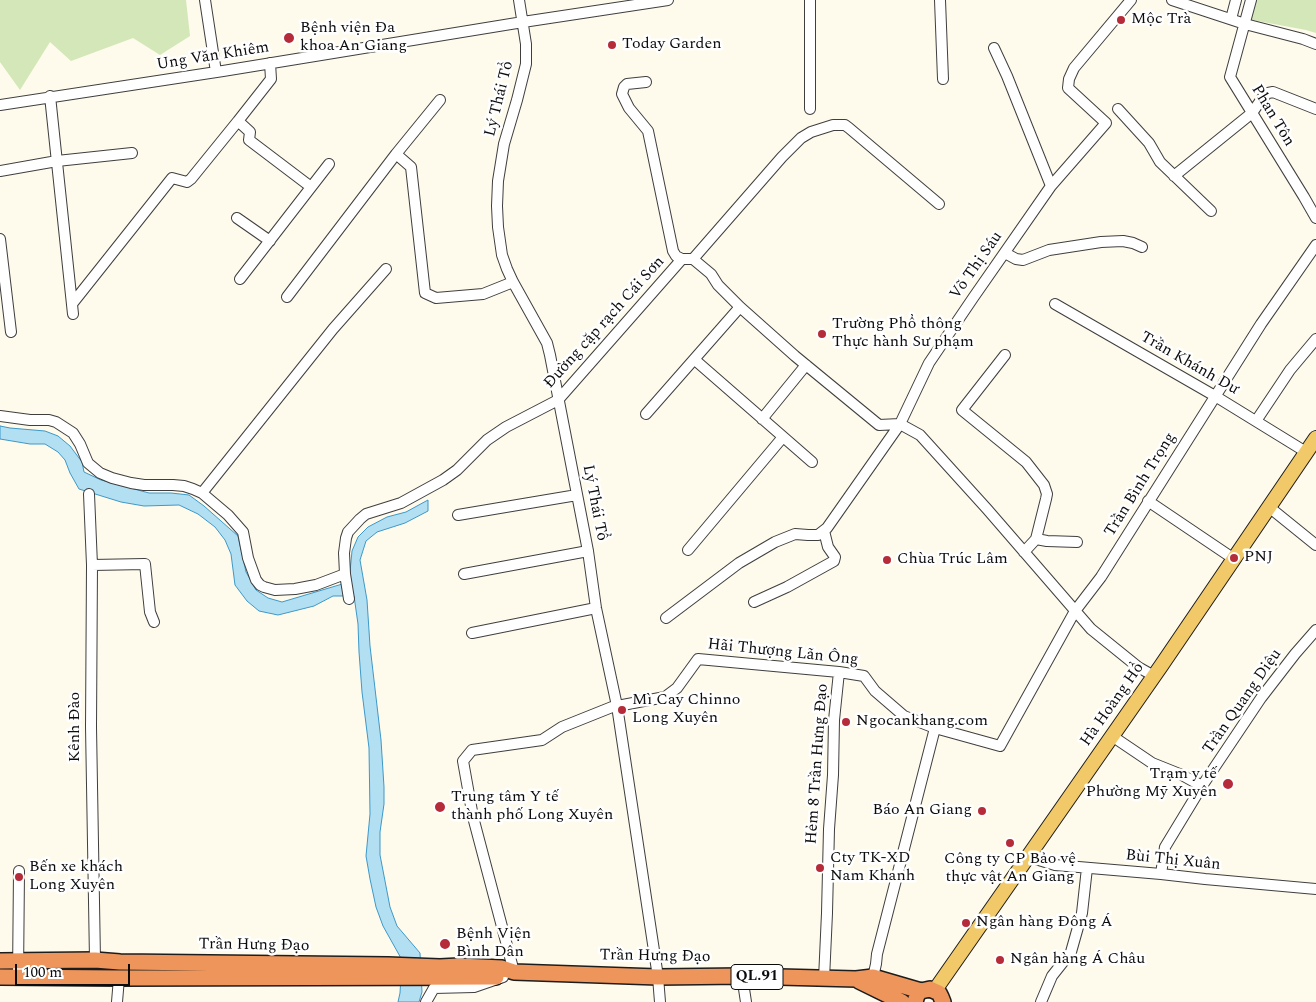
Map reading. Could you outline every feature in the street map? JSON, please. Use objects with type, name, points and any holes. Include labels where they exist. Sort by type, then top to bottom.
[{"type":"highway","name":"Trần Hưng Đạo","points":[[0,962],[95,960],[509,975],[742,976],[824,979],[873,977],[934,997]]},
{"type":"highway","points":[[118,978],[120,962]]},
{"type":"highway","name":"Trần Hưng Đạo","points":[[0,977],[118,978],[384,971]]},
{"type":"highway","name":"Trần Hưng Đạo","points":[[856,979],[902,1002]]},
{"type":"main road","name":"Hà Hoàng Hổ","points":[[934,997],[997,900],[1029,857],[1154,676],[1316,438]]},
{"type":"street","points":[[205,0],[216,72]]},
{"type":"street","name":"Lý Thái Tổ","points":[[520,0],[526,44],[526,64],[518,100],[504,144],[498,182],[498,220],[501,246],[507,269],[547,343],[550,355],[588,551],[596,608],[616,706],[658,977],[660,1002]]},
{"type":"street","name":"Ung Văn Khiêm","points":[[0,105],[668,0]]},
{"type":"street","points":[[810,0],[810,109]]},
{"type":"street","points":[[940,0],[943,79]]},
{"type":"street","name":"Võ Thị Sáu","points":[[824,531],[900,424],[929,363],[1050,186],[1106,123],[1068,88],[1068,84],[1074,68],[1131,0]]},
{"type":"street","points":[[1230,19],[1236,0]]},
{"type":"street","name":"Phan Tôn","points":[[1251,0],[1230,76],[1316,218]]},
{"type":"street","points":[[1176,1],[1245,24],[1316,44]]},
{"type":"street","points":[[994,48],[1007,76],[1050,186]]},
{"type":"street","points":[[50,96],[72,309],[172,178],[187,182],[191,179],[238,121],[271,79],[270,63]]},
{"type":"street","points":[[646,82],[627,84],[622,94],[629,108],[648,131],[673,251],[676,256],[682,259]]},
{"type":"street","points":[[1174,176],[1252,113],[1268,93],[1273,92],[1316,109]]},
{"type":"street","points":[[286,297],[440,100]]},
{"type":"street","points":[[1118,109],[1149,143],[1160,162],[1211,211]]},
{"type":"street","points":[[238,121],[250,132],[248,140],[311,187]]},
{"type":"street","points":[[939,204],[849,128],[833,125],[811,132],[801,138],[782,156],[694,259],[711,274],[718,285],[740,307],[806,365],[879,425],[900,424],[920,434],[1091,629],[1138,667],[1154,676]]},
{"type":"street","points":[[0,171],[132,153]]},
{"type":"street","points":[[396,154],[410,167],[425,294],[436,298],[483,294],[513,282]]},
{"type":"street","points":[[240,279],[329,164]]},
{"type":"street","points":[[237,218],[270,241]]},
{"type":"street","points":[[0,239],[11,332]]},
{"type":"street","points":[[1005,253],[1016,259],[1023,260],[1049,250],[1101,242],[1133,243],[1142,247]]},
{"type":"street","name":"Trần Bình Trọng","points":[[1000,746],[1075,611],[1101,578],[1260,324],[1316,245]]},
{"type":"street","name":"Đường cặp rạch Cái Sơn","points":[[349,598],[345,576],[344,553],[346,538],[348,532],[360,519],[366,514],[402,503],[444,480],[457,470],[487,440],[506,427],[558,400],[682,259],[694,259]]},
{"type":"street","points":[[202,493],[333,330],[386,269]]},
{"type":"street","name":"Trần Khánh Dư","points":[[1055,304],[1215,396],[1306,452]]},
{"type":"street","points":[[646,414],[740,307]]},
{"type":"street","points":[[1256,422],[1290,370],[1316,339]]},
{"type":"street","points":[[1005,355],[962,410],[1026,462],[1044,485],[1047,494],[1036,539],[1024,552]]},
{"type":"street","points":[[695,360],[812,462]]},
{"type":"street","points":[[762,419],[806,365]]},
{"type":"street","points":[[0,416],[56,422],[72,433],[80,444],[88,463],[100,473],[112,478],[144,485],[173,484],[202,493],[228,515],[243,532],[248,558],[256,580],[260,585],[275,590],[295,589],[345,576]]},
{"type":"street","points":[[688,550],[783,437]]},
{"type":"street","name":"Kênh Đào","points":[[89,494],[92,565],[91,726],[95,960]]},
{"type":"street","points":[[458,515],[577,495]]},
{"type":"street","points":[[1148,501],[1234,559]]},
{"type":"street","points":[[1269,507],[1316,545]]},
{"type":"street","points":[[666,618],[739,563],[775,542],[795,534],[818,535],[824,531],[828,547],[835,558],[834,561],[787,587],[754,602]]},
{"type":"street","points":[[1036,539],[1077,542]]},
{"type":"street","points":[[464,574],[588,551]]},
{"type":"street","points":[[92,565],[145,564],[150,612],[154,622]]},
{"type":"street","points":[[472,633],[596,608]]},
{"type":"street","name":"Trần Quang Diệu","points":[[1161,874],[1164,846],[1202,786],[1261,698],[1316,630]]},
{"type":"street","name":"Hãi Thượng Lãn Ông","points":[[509,975],[462,761],[472,750],[542,740],[562,727],[616,706],[666,697],[677,688],[698,659],[864,676],[875,691],[904,716],[935,728],[1000,746]]},
{"type":"street","name":"Hẻm 8 Trần Hưng Đạo","points":[[824,979],[834,720],[839,672]]},
{"type":"street","points":[[873,977],[876,954],[935,728]]},
{"type":"street","points":[[1112,736],[1152,763],[1182,775],[1202,786]]},
{"type":"street","name":"Bùi Thị Xuân","points":[[1029,857],[1055,866],[1316,889]]},
{"type":"street","points":[[1041,1002],[1052,976],[1071,952],[1082,913],[1087,868]]},
{"type":"street","points":[[18,977],[19,871]]},
{"type":"street","points":[[426,1002],[432,990],[437,987],[474,987],[509,975]]},
{"type":"street","points":[[742,976],[746,1002]]},
{"type":"street","points":[[117,1002],[118,978]]},
{"type":"green space","points":[[0,0],[186,0],[190,36],[160,55],[133,38],[71,61],[50,42],[20,90],[0,62]]},
{"type":"green space","points":[[1251,0],[1316,0],[1316,33],[1247,19]]},
{"type":"water","points":[[0,426],[45,431],[58,436],[70,446],[82,462],[84,472],[101,480],[149,493],[189,495],[238,536],[246,572],[256,590],[268,598],[282,602],[349,582],[352,551],[358,537],[368,527],[387,517],[406,512],[428,500],[428,511],[405,523],[377,532],[366,541],[360,560],[367,600],[370,646],[381,740],[384,804],[380,832],[380,855],[390,907],[397,926],[420,953],[422,992],[419,1002],[398,1002],[402,960],[383,926],[376,907],[366,856],[370,814],[369,748],[354,596],[333,596],[314,606],[278,615],[259,611],[247,601],[235,585],[231,554],[225,540],[215,527],[198,514],[179,505],[144,506],[121,502],[79,489],[65,460],[58,452],[45,444],[30,444],[0,439]]},
{"type":"place","name":"Mộc Trà","points":[[1121,20]]},
{"type":"place","name":"Bệnh viện Đa khoa An Giang","points":[[289,38]]},
{"type":"place","name":"Today Garden","points":[[612,45]]},
{"type":"place","name":"Trường Phổ thông Thực hành Sư phạm","points":[[822,334]]},
{"type":"place","name":"PNJ","points":[[1234,558]]},
{"type":"place","name":"Chùa Trúc Lâm","points":[[887,560]]},
{"type":"place","name":"Mì Cay Chinno Long Xuyên","points":[[622,710]]},
{"type":"place","name":"Ngocankhang.com","points":[[846,722]]},
{"type":"place","name":"Trạm y tế Phường Mỹ Xuyên","points":[[1228,784]]},
{"type":"place","name":"Trung tâm Y tế thành phố Long Xuyên","points":[[440,807]]},
{"type":"place","name":"Báo An Giang","points":[[982,811]]},
{"type":"place","name":"Công ty CP Bảo vệ thực vật An Giang","points":[[1010,843]]},
{"type":"place","name":"Cty TK-XD Nam Khanh","points":[[820,868]]},
{"type":"place","name":"Bến xe khách Long Xuyên","points":[[19,877]]},
{"type":"place","name":"Ngân hàng Đông Á","points":[[966,923]]},
{"type":"place","name":"Bệnh Viện Bình Dân","points":[[445,944]]},
{"type":"place","name":"Ngân hàng Á Châu","points":[[1000,960]]}]
